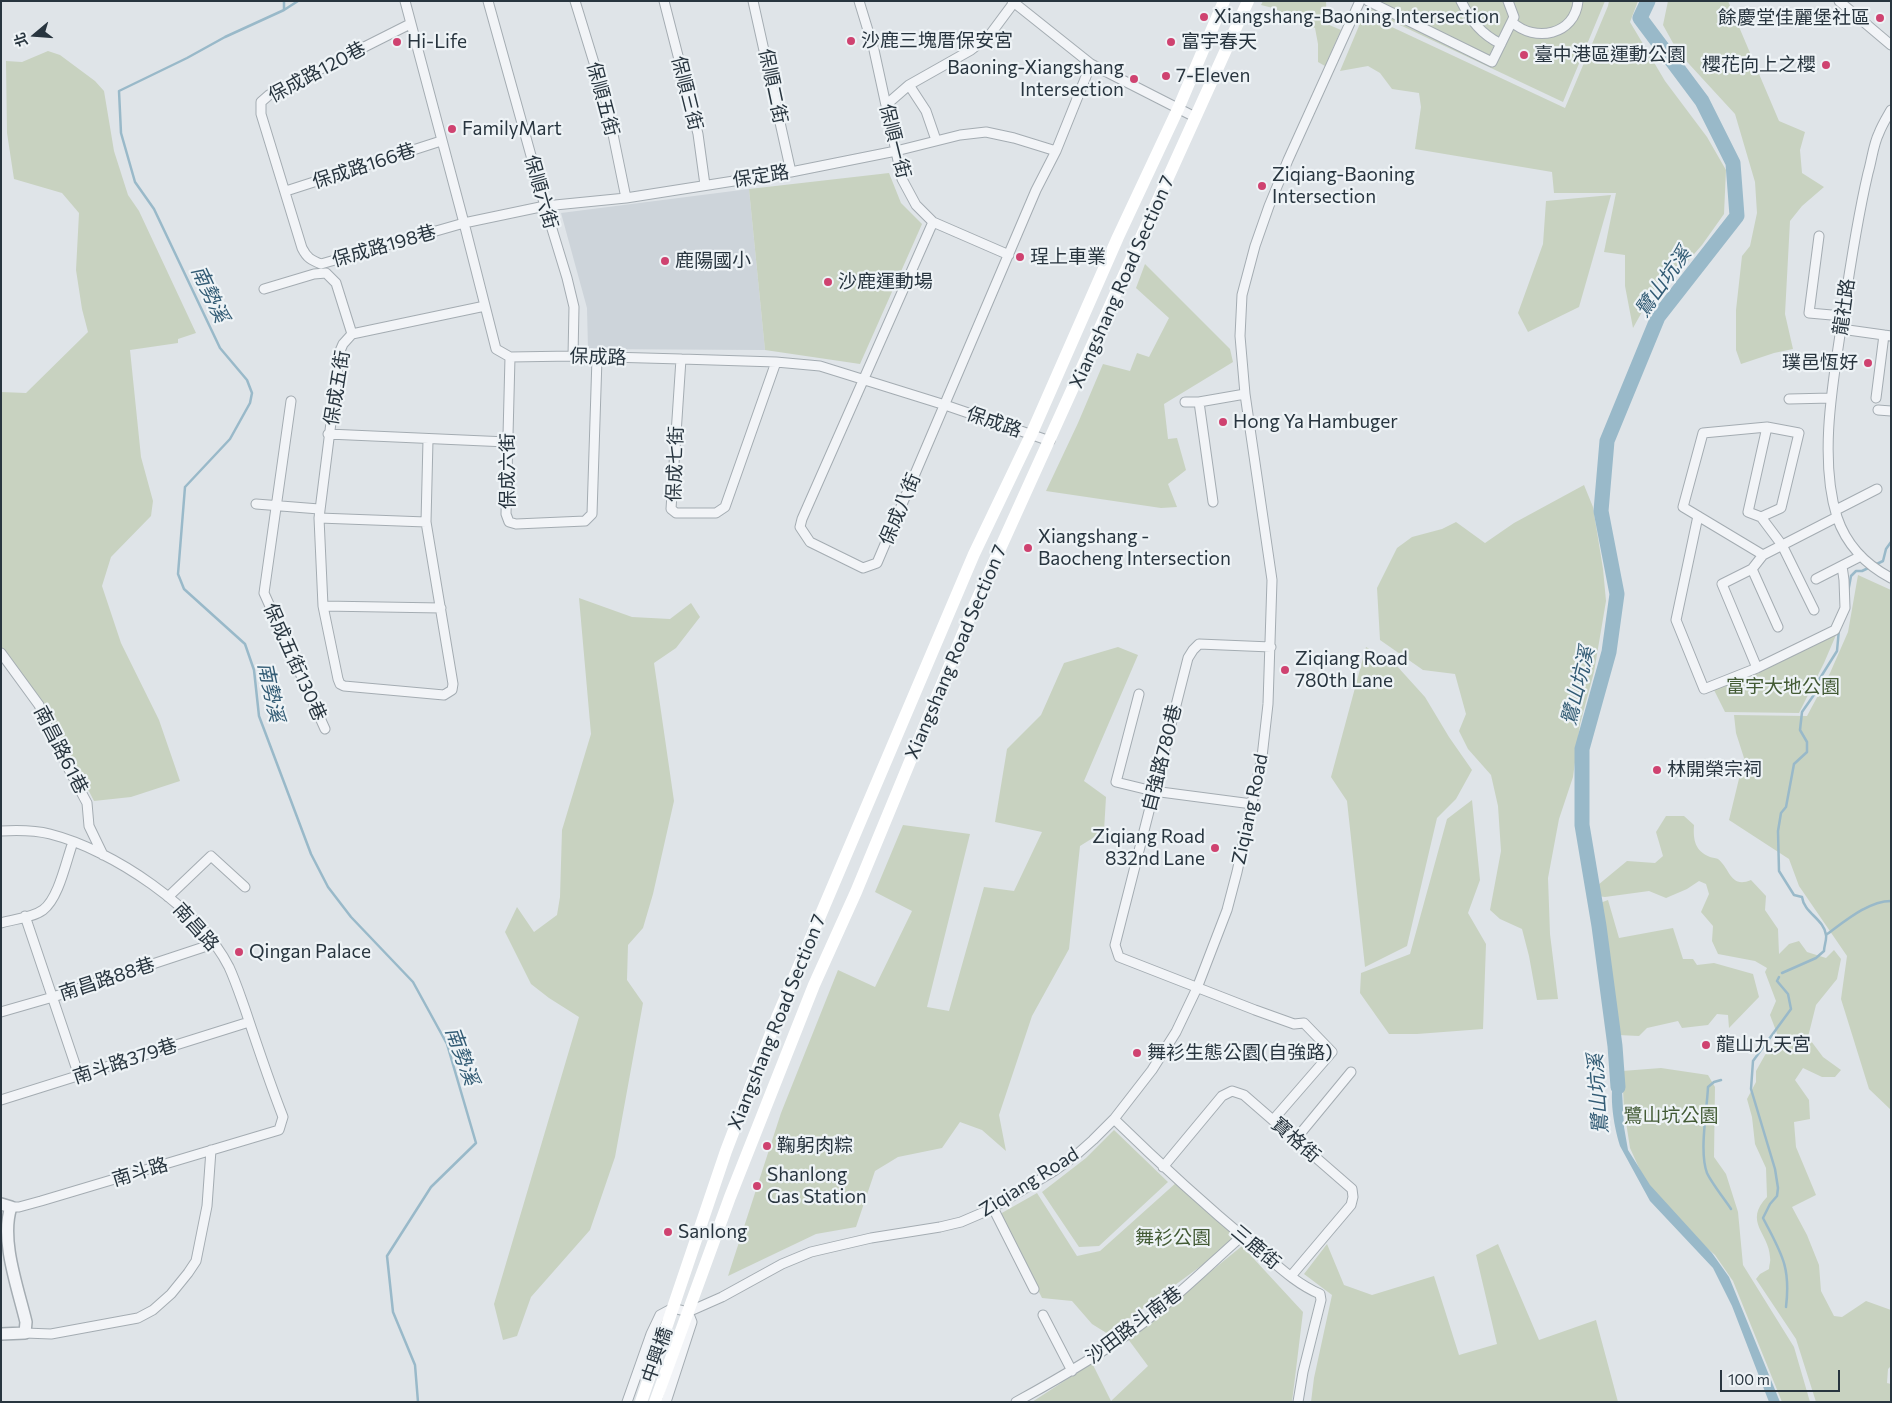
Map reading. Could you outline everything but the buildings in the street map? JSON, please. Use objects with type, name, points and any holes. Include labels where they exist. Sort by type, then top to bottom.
[{"type":"main road","name":"Xiangshang Road Section 7","points":[[673,1308],[699,1236],[726,1150],[778,1015],[974,554],[1031,435],[1118,237],[1178,109],[1224,1]]},
{"type":"main road","name":"Xiangshang Road Section 7","points":[[688,1312],[730,1197],[814,985],[856,892],[975,604],[1171,175],[1195,117],[1248,1]]},
{"type":"main road","name":"中興橋","points":[[641,1402],[673,1308]]},
{"type":"main road","name":"中興橋","points":[[655,1402],[688,1312]]},
{"type":"street","points":[[405,1],[496,349],[510,357]]},
{"type":"street","name":"保順六街","points":[[488,1],[574,307],[573,356]]},
{"type":"street","name":"保順五街","points":[[575,1],[607,105],[626,198]]},
{"type":"street","name":"保順三街","points":[[664,1],[698,134],[705,185]]},
{"type":"street","name":"保順二街","points":[[753,1],[791,172]]},
{"type":"street","name":"保順一街","points":[[860,1],[874,50],[902,178],[916,204],[934,222],[1009,255]]},
{"type":"street","name":"Ziqiang Road","points":[[688,1312],[722,1297],[782,1264],[811,1252],[836,1245],[961,1222],[993,1208],[1075,1156],[1114,1119],[1152,1070],[1176,1032],[1197,988],[1227,910],[1262,757],[1268,704],[1272,576],[1245,394],[1240,336],[1242,295],[1255,246],[1288,160],[1360,1]]},
{"type":"street","points":[[1368,1],[1492,62],[1514,17],[1508,1]]},
{"type":"street","points":[[1461,1],[1477,28],[1501,44]]},
{"type":"street","points":[[1512,22],[1520,30],[1539,35],[1550,33],[1564,27],[1575,14],[1578,1]]},
{"type":"street","points":[[1840,1],[1891,45]]},
{"type":"street","points":[[886,105],[909,86],[971,50],[989,36],[1013,2],[1091,64],[1195,117]]},
{"type":"street","name":"保成路120巷","points":[[306,256],[261,114],[261,102],[264,98],[410,24]]},
{"type":"street","name":"保成八街","points":[[934,222],[863,379],[800,527],[810,542],[864,568],[877,562],[1036,190],[1056,151],[1091,64]]},
{"type":"street","points":[[909,86],[926,111],[936,140]]},
{"type":"street","name":"龍社路","points":[[1891,110],[1878,134],[1862,196],[1851,256],[1831,398],[1829,464],[1831,491],[1836,514],[1843,532],[1861,556],[1874,568],[1891,578]]},
{"type":"street","name":"保定路","points":[[464,223],[545,206],[626,198],[791,172],[896,151],[960,135],[986,132],[1014,138],[1056,151]]},
{"type":"street","name":"保成路166巷","points":[[286,191],[441,141]]},
{"type":"street","name":"保成路198巷","points":[[306,256],[311,261],[321,264],[464,223]]},
{"type":"street","points":[[1818,236],[1809,313],[1843,316]]},
{"type":"street","points":[[264,289],[314,274],[326,273],[336,282],[352,334]]},
{"type":"street","name":"保成五街","points":[[485,306],[352,334],[343,344],[340,351],[328,434],[428,440],[507,442]]},
{"type":"street","points":[[1841,329],[1887,336],[1876,398]]},
{"type":"street","name":"保成路","points":[[510,357],[573,356],[681,359],[776,362],[820,366],[1050,440]]},
{"type":"street","name":"保成六街","points":[[510,357],[506,514],[509,522],[516,524],[585,521],[592,514],[597,358]]},
{"type":"street","name":"保成七街","points":[[681,359],[671,509],[676,513],[716,513],[725,507],[776,362]]},
{"type":"street","points":[[1185,402],[1199,402],[1245,394]]},
{"type":"street","points":[[1789,399],[1831,398]]},
{"type":"street","name":"保成五街130巷","points":[[291,401],[264,593],[324,729]]},
{"type":"street","points":[[1199,402],[1213,502]]},
{"type":"street","points":[[1878,410],[1891,411]]},
{"type":"street","points":[[1767,427],[1748,512],[1761,517],[1782,545],[1814,610]]},
{"type":"street","points":[[1761,517],[1780,508],[1799,433],[1767,427],[1703,433],[1683,507],[1763,555]]},
{"type":"street","points":[[328,434],[319,513],[323,606],[340,684],[344,686],[444,695],[452,690],[453,684],[426,522],[428,440]]},
{"type":"street","points":[[1758,668],[1722,584],[1752,569],[1763,555],[1877,489]]},
{"type":"street","points":[[256,504],[276,505],[319,513],[426,522]]},
{"type":"street","points":[[1698,516],[1676,620],[1704,689],[1758,668],[1835,630],[1845,608],[1842,566]]},
{"type":"street","points":[[1816,579],[1861,556]]},
{"type":"street","points":[[1752,569],[1778,627]]},
{"type":"street","points":[[323,606],[441,608]]},
{"type":"street","name":"自強路780巷","points":[[1197,988],[1119,957],[1115,945],[1188,658],[1199,644],[1271,647]]},
{"type":"street","name":"南昌路61巷","points":[[1,653],[39,705],[51,736],[88,803],[89,826],[103,855]]},
{"type":"street","points":[[1139,694],[1116,782],[1153,791],[1252,804]]},
{"type":"street","name":"南昌路","points":[[1,830],[39,832],[73,842],[103,855],[135,872],[183,910],[213,944],[229,967],[283,1117],[278,1130]]},
{"type":"street","points":[[1,923],[42,911],[50,902],[73,842]]},
{"type":"street","points":[[168,897],[211,856],[245,888]]},
{"type":"street","points":[[25,916],[79,1076]]},
{"type":"street","name":"南昌路88巷","points":[[1,1012],[53,997],[213,944]]},
{"type":"street","points":[[1197,988],[1294,1024],[1304,1023],[1332,1052],[1272,1120]]},
{"type":"street","name":"南斗路379巷","points":[[1,1100],[249,1022]]},
{"type":"street","points":[[1296,1140],[1351,1072]]},
{"type":"street","name":"寶格街","points":[[1163,1167],[1222,1096],[1232,1091],[1244,1095],[1352,1189],[1351,1205],[1291,1276]]},
{"type":"street","name":"三鹿街","points":[[1114,1119],[1163,1167],[1242,1236],[1299,1283],[1320,1294],[1321,1300],[1303,1372],[1298,1402]]},
{"type":"street","name":"南斗路","points":[[6,1206],[19,1207],[41,1201],[278,1130]]},
{"type":"street","points":[[1,1334],[51,1334],[138,1318],[153,1310],[170,1294],[196,1261],[207,1206],[211,1150]]},
{"type":"street","points":[[6,1206],[6,1235],[26,1322],[25,1333]]},
{"type":"street","points":[[993,1208],[1034,1289]]},
{"type":"street","name":"沙田路斗南巷","points":[[1016,1402],[1072,1371],[1164,1307],[1242,1236]]},
{"type":"street","points":[[626,1402],[660,1315],[673,1308],[688,1312],[692,1322],[666,1402]]},
{"type":"street","points":[[1043,1316],[1072,1371]]},
{"type":"shaded area","name":"鹿陽國小","points":[[749,189],[765,350],[588,349],[587,308],[561,213]]},
{"type":"green space","points":[[1263,1],[1326,1],[1327,24],[1341,30],[1325,66],[1318,62],[1318,44],[1315,28],[1273,8],[1261,5]]},
{"type":"green space","name":"臺中港區運動公園","points":[[1369,1],[1605,1],[1563,102],[1366,9]]},
{"type":"green space","points":[[1609,1],[1638,1],[1630,22],[1665,81],[1707,137],[1726,170],[1724,214],[1702,245],[1680,270],[1662,276],[1633,328],[1625,286],[1625,255],[1604,252],[1616,193],[1554,193],[1552,172],[1415,149],[1421,107],[1419,93],[1392,89],[1380,73],[1368,66],[1340,71],[1364,14],[1565,108]]},
{"type":"green space","points":[[1668,1],[1728,1],[1779,121],[1805,132],[1800,150],[1802,173],[1824,187],[1802,206],[1790,221],[1785,314],[1793,349],[1741,364],[1736,350],[1736,310],[1742,256],[1750,246],[1757,213],[1755,182],[1735,114],[1678,52],[1663,25]]},
{"type":"green space","points":[[48,51],[60,55],[95,81],[104,91],[114,151],[128,195],[139,211],[196,333],[178,339],[178,343],[130,350],[141,457],[153,501],[151,516],[111,557],[102,586],[121,643],[159,720],[180,781],[131,797],[94,801],[41,704],[1,648],[1,392],[26,393],[88,332],[82,309],[76,270],[79,213],[62,193],[14,179],[7,133],[6,61],[22,62]]},
{"type":"green space","name":"沙鹿運動場","points":[[889,173],[901,203],[922,224],[860,364],[765,350],[749,189]]},
{"type":"green space","points":[[1611,195],[1579,307],[1528,332],[1518,313],[1543,244],[1546,201]]},
{"type":"green space","points":[[1145,264],[1230,349],[1233,362],[1164,404],[1168,439],[1177,438],[1186,470],[1168,484],[1177,507],[1161,508],[1046,491],[1103,364],[1130,371],[1137,353],[1149,357],[1169,318],[1136,288]]},
{"type":"green space","points":[[1584,485],[1593,507],[1606,601],[1594,672],[1580,724],[1573,777],[1559,819],[1548,878],[1550,934],[1558,999],[1537,1000],[1522,929],[1500,919],[1490,910],[1501,851],[1498,806],[1491,775],[1468,749],[1459,731],[1466,714],[1455,674],[1423,670],[1380,640],[1377,588],[1397,548],[1412,537],[1442,529],[1456,522],[1485,543],[1514,523]]},
{"type":"green space","points":[[1858,575],[1891,590],[1891,1110],[1869,1089],[1841,999],[1847,956],[1799,886],[1789,859],[1729,820],[1744,758],[1736,733],[1734,715],[1807,716],[1830,673],[1848,632]]},
{"type":"green space","points":[[579,598],[632,617],[670,619],[691,603],[700,617],[676,648],[654,663],[674,801],[653,894],[643,928],[628,945],[627,980],[643,1003],[615,1157],[590,1230],[531,1297],[517,1336],[503,1340],[494,1304],[579,1017],[531,984],[505,932],[517,907],[534,932],[557,915],[560,897],[562,830],[591,734]]},
{"type":"green space","name":"富宇大地公園","points":[[1836,635],[1799,713],[1725,712],[1714,690]]},
{"type":"green space","points":[[1118,647],[1138,655],[1084,781],[1106,797],[1104,831],[1080,846],[1069,949],[1032,1016],[999,1115],[1006,1151],[982,1130],[960,1122],[942,1148],[898,1157],[875,1171],[856,1227],[816,1234],[728,1276],[781,1113],[838,970],[875,987],[912,911],[875,892],[903,825],[970,834],[927,1007],[949,1011],[984,887],[1014,891],[1042,832],[995,822],[1007,749],[1041,715],[1064,663]]},
{"type":"green space","points":[[1366,647],[1396,665],[1425,697],[1472,770],[1456,799],[1437,818],[1407,946],[1365,967],[1347,801],[1331,777]]},
{"type":"green space","points":[[1472,800],[1480,880],[1468,913],[1486,944],[1483,1029],[1389,1034],[1360,993],[1361,973],[1410,954],[1447,819]]},
{"type":"green space","points":[[1666,816],[1684,816],[1694,825],[1696,844],[1701,852],[1718,859],[1734,880],[1744,882],[1751,880],[1766,896],[1765,910],[1778,929],[1779,954],[1789,944],[1799,941],[1807,952],[1826,958],[1834,950],[1841,959],[1837,979],[1816,1005],[1808,1037],[1823,1057],[1841,1070],[1835,1077],[1822,1077],[1803,1068],[1795,1080],[1809,1100],[1810,1119],[1794,1122],[1796,1147],[1816,1195],[1792,1207],[1807,1235],[1819,1265],[1821,1291],[1834,1316],[1842,1317],[1866,1301],[1891,1310],[1891,1366],[1888,1369],[1887,1383],[1891,1384],[1891,1402],[1816,1402],[1796,1339],[1756,1279],[1760,1274],[1769,1269],[1770,1260],[1769,1249],[1757,1221],[1760,1206],[1767,1197],[1766,1168],[1755,1144],[1752,1117],[1747,1099],[1756,1082],[1756,1071],[1778,1036],[1770,1015],[1776,1001],[1765,972],[1767,968],[1755,961],[1718,954],[1712,941],[1713,926],[1701,912],[1709,894],[1706,884],[1699,881],[1687,889],[1666,898],[1649,891],[1605,897],[1598,896],[1598,885],[1627,861],[1655,863],[1663,856],[1656,832]]},
{"type":"green space","points":[[1608,900],[1619,938],[1673,928],[1683,959],[1693,959],[1697,965],[1714,963],[1753,974],[1759,997],[1729,1028],[1728,1015],[1717,1014],[1708,1025],[1682,1028],[1678,1021],[1647,1028],[1639,1036],[1618,1035],[1600,903]]},
{"type":"green space","name":"鷺山坑公園","points":[[1661,1068],[1708,1075],[1715,1087],[1714,1157],[1726,1174],[1738,1212],[1743,1265],[1794,1347],[1810,1402],[1782,1402],[1733,1281],[1715,1255],[1681,1225],[1650,1192],[1630,1148],[1624,1109],[1622,1071]]},
{"type":"green space","points":[[1114,1130],[1168,1182],[1099,1246],[1079,1247],[1042,1192],[1086,1158]]},
{"type":"green space","name":"舞衫公園","points":[[1177,1182],[1242,1236],[1108,1334],[1092,1324],[1072,1301],[1042,1298],[1000,1214],[1037,1193],[1077,1256],[1100,1251]]},
{"type":"green space","points":[[1327,1244],[1344,1285],[1372,1295],[1434,1276],[1459,1355],[1497,1344],[1476,1255],[1498,1244],[1539,1340],[1596,1320],[1618,1402],[1311,1402],[1314,1378],[1332,1295],[1304,1274]]},
{"type":"green space","points":[[1242,1246],[1303,1312],[1292,1402],[1032,1402],[1092,1363],[1111,1401],[1148,1366],[1128,1339]]},
{"type":"water","points":[[1616,1069],[1622,1091],[1624,1127],[1628,1150],[1650,1185],[1712,1253],[1729,1277],[1780,1402],[1769,1402],[1732,1306],[1713,1268],[1650,1201],[1620,1146],[1612,1107],[1612,1087]]},
{"type":"waterway","name":"南勢溪","points":[[284,1],[284,10]]},
{"type":"waterway","name":"南勢溪","points":[[298,1],[284,10],[225,37],[119,91],[121,133],[135,182],[154,209],[220,348],[247,380],[252,393],[250,403],[230,439],[185,487],[178,574],[184,589],[245,644],[254,670],[259,716],[311,854],[328,887],[351,917],[413,982],[447,1044],[476,1143],[431,1187],[387,1256],[393,1312],[415,1365],[418,1402]]},
{"type":"waterway","name":"鷺山坑溪","points":[[1618,1087],[1615,1046],[1599,926],[1582,825],[1582,749],[1609,652],[1617,594],[1601,511],[1607,441],[1658,317],[1737,216],[1733,163],[1702,101],[1640,18],[1648,1]]},
{"type":"waterway","points":[[1848,592],[1851,576],[1856,571],[1862,571],[1883,561],[1886,549],[1891,542]]},
{"type":"waterway","points":[[1782,973],[1816,958],[1824,951],[1826,941],[1822,925],[1806,907],[1802,897],[1794,895],[1779,871],[1778,831],[1781,813],[1786,807],[1794,764],[1807,752],[1807,742],[1800,730],[1802,712],[1818,689],[1817,683],[1837,651],[1839,629]]},
{"type":"waterway","points":[[1826,935],[1865,908],[1874,904],[1891,901]]},
{"type":"waterway","points":[[1779,977],[1777,981],[1788,994],[1791,1009],[1753,1061],[1751,1089],[1775,1169],[1778,1188],[1777,1196],[1770,1204],[1763,1218],[1780,1251],[1786,1270],[1786,1307]]},
{"type":"waterway","points":[[1721,1080],[1714,1082],[1708,1087],[1704,1154],[1707,1173],[1731,1209]]},
{"type":"place","name":"Xiangshang-Baoning Intersection","points":[[1204,17]]},
{"type":"place","name":"餘慶堂佳麗堡社區","points":[[1880,18]]},
{"type":"place","name":"沙鹿三塊厝保安宮","points":[[851,41]]},
{"type":"place","name":"Hi-Life","points":[[397,42]]},
{"type":"place","name":"富宇春天","points":[[1171,42]]},
{"type":"place","name":"臺中港區運動公園","points":[[1524,55]]},
{"type":"place","name":"櫻花向上之櫻","points":[[1826,65]]},
{"type":"place","name":"7-Eleven","points":[[1166,76]]},
{"type":"place","name":"Baoning-Xiangshang Intersection","points":[[1134,79]]},
{"type":"place","name":"FamilyMart","points":[[452,129]]},
{"type":"place","name":"Ziqiang-Baoning Intersection","points":[[1262,186]]},
{"type":"place","name":"珵上車業","points":[[1020,257]]},
{"type":"place","name":"鹿陽國小","points":[[665,261]]},
{"type":"place","name":"沙鹿運動場","points":[[828,282]]},
{"type":"place","name":"璞邑恆好","points":[[1868,363]]},
{"type":"place","name":"Hong Ya Hambuger","points":[[1223,422]]},
{"type":"place","name":"Xiangshang - Baocheng Intersection","points":[[1028,548]]},
{"type":"place","name":"Ziqiang Road 780th Lane","points":[[1285,670]]},
{"type":"place","name":"林開榮宗祠","points":[[1657,770]]},
{"type":"place","name":"Ziqiang Road 832nd Lane","points":[[1215,848]]},
{"type":"place","name":"Qingan Palace","points":[[239,952]]},
{"type":"place","name":"龍山九天宮","points":[[1706,1045]]},
{"type":"place","name":"舞衫生態公園(自強路)","points":[[1137,1053]]},
{"type":"place","name":"鞠躬肉粽","points":[[767,1146]]},
{"type":"place","name":"Shanlong Gas Station","points":[[757,1186]]},
{"type":"place","name":"Sanlong","points":[[668,1232]]}]
